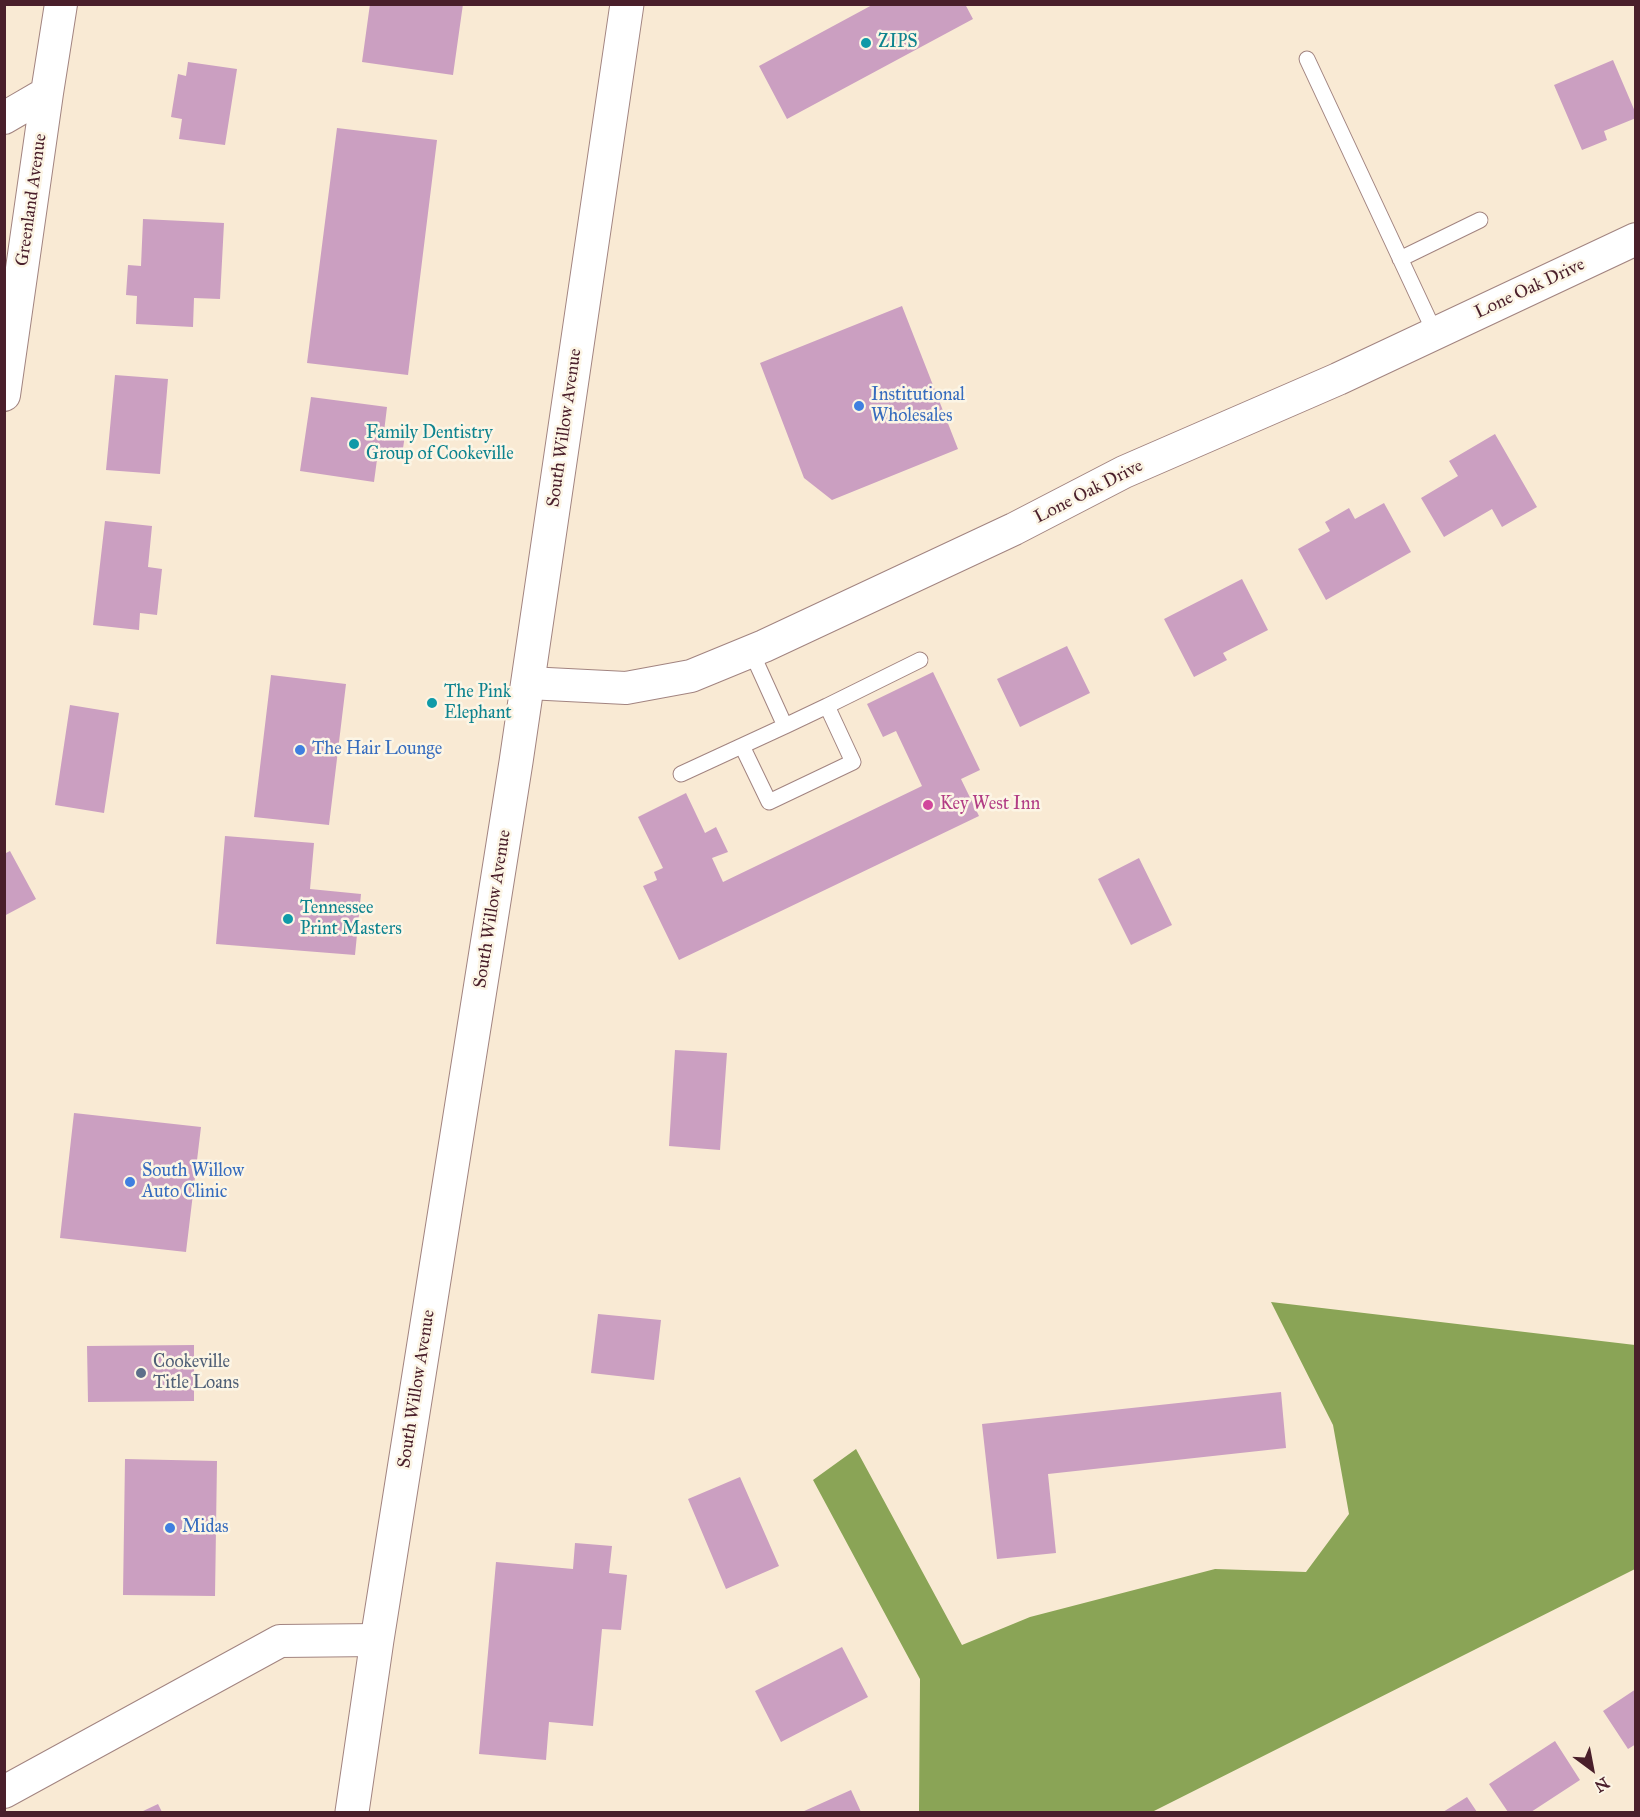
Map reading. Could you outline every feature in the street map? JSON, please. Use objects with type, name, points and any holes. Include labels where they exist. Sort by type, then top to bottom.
[{"type":"main road","name":"South Willow Avenue","points":[[352,1812],[528,683],[627,4]]},
{"type":"street","name":"Greenland Avenue","points":[[4,395],[61,4]]},
{"type":"street","points":[[4,118],[47,93]]},
{"type":"street","name":"Lone Oak Drive","points":[[528,683],[626,688],[691,676],[751,651],[1014,529],[1124,472],[1338,379],[1635,239]]},
{"type":"street","points":[[4,1792],[280,1641],[377,1640]]},
{"type":"lane","points":[[1308,59],[1435,333]]},
{"type":"lane","points":[[1400,259],[1480,220]]},
{"type":"lane","points":[[751,651],[785,726]]},
{"type":"lane","points":[[681,774],[920,660]]},
{"type":"lane","points":[[742,746],[769,802],[853,762],[827,706]]},
{"type":"green space","points":[[1271,1302],[1635,1345],[1635,1569],[1152,1812],[919,1812],[920,1679],[813,1480],[856,1449],[962,1645],[1030,1617],[1215,1569],[1306,1572],[1349,1514],[1333,1425]]},
{"type":"building","points":[[370,4],[463,4],[453,75],[362,62]]},
{"type":"building","name":"ZIPS","points":[[874,4],[965,4],[973,19],[787,119],[759,66]]},
{"type":"building","points":[[1613,60],[1636,118],[1604,131],[1607,140],[1582,150],[1554,85]]},
{"type":"building","points":[[188,62],[237,69],[225,145],[179,139],[182,119],[171,117],[178,74],[186,76]]},
{"type":"building","points":[[337,128],[437,140],[408,375],[307,363]]},
{"type":"building","points":[[143,219],[224,223],[220,299],[194,298],[193,327],[136,324],[137,296],[126,295],[128,265],[141,266]]},
{"type":"building","name":"Institutional Wholesales","points":[[902,306],[958,449],[832,500],[804,478],[760,363]]},
{"type":"building","points":[[115,375],[168,379],[160,474],[106,470]]},
{"type":"building","name":"Family Dentistry Group of Cookeville","points":[[311,397],[387,407],[384,432],[405,435],[402,455],[378,452],[374,482],[300,471]]},
{"type":"building","points":[[1495,434],[1537,507],[1502,527],[1492,509],[1444,537],[1421,498],[1458,476],[1449,461]]},
{"type":"building","points":[[1384,503],[1411,552],[1326,600],[1298,549],[1330,531],[1325,522],[1349,508],[1355,519]]},
{"type":"building","points":[[105,521],[152,526],[148,567],[162,569],[157,615],[140,613],[139,630],[93,625]]},
{"type":"building","points":[[1242,579],[1268,630],[1223,653],[1227,660],[1194,677],[1164,619]]},
{"type":"building","points":[[1067,646],[1090,693],[1020,727],[997,679]]},
{"type":"building","name":"Key West Inn","points":[[933,672],[980,770],[961,779],[979,816],[679,960],[643,886],[657,880],[654,872],[663,868],[638,817],[686,793],[705,833],[716,827],[728,852],[712,858],[723,882],[922,786],[896,731],[883,737],[867,704]]},
{"type":"building","name":"The Hair Lounge","points":[[271,675],[346,684],[329,825],[254,817]]},
{"type":"building","points":[[70,705],[119,713],[104,813],[55,805]]},
{"type":"building","name":"Tennessee Print Masters","points":[[225,836],[314,843],[310,889],[361,894],[355,955],[216,944]]},
{"type":"building","points":[[10,851],[36,899],[4,916],[4,854]]},
{"type":"building","points":[[1139,858],[1172,925],[1131,945],[1098,879]]},
{"type":"building","points":[[675,1050],[727,1053],[720,1150],[669,1146]]},
{"type":"building","name":"South Willow Auto Clinic","points":[[74,1113],[201,1127],[186,1252],[60,1238]]},
{"type":"building","points":[[598,1314],[661,1320],[654,1380],[591,1373]]},
{"type":"building","name":"Cookeville Title Loans","points":[[194,1345],[194,1401],[88,1402],[87,1346]]},
{"type":"building","points":[[1281,1392],[1286,1448],[1048,1474],[1056,1553],[997,1559],[982,1424]]},
{"type":"building","name":"Midas","points":[[125,1459],[217,1461],[215,1596],[123,1595]]},
{"type":"building","points":[[740,1477],[779,1566],[726,1589],[688,1499]]},
{"type":"building","points":[[575,1543],[612,1546],[609,1573],[627,1575],[621,1630],[602,1629],[593,1726],[549,1722],[546,1760],[479,1754],[496,1562],[573,1569]]},
{"type":"building","points":[[842,1647],[868,1697],[781,1742],[755,1691]]},
{"type":"building","points":[[1636,1689],[1636,1744],[1628,1749],[1603,1711]]},
{"type":"building","points":[[1555,1741],[1580,1780],[1531,1812],[1508,1812],[1489,1784]]},
{"type":"building","points":[[851,1790],[861,1812],[802,1812]]},
{"type":"building","points":[[1467,1797],[1477,1812],[1443,1812]]},
{"type":"building","points":[[158,1804],[162,1812],[141,1812]]},
{"type":"place","name":"ZIPS","points":[[866,43]]},
{"type":"place","name":"Institutional Wholesales","points":[[859,406]]},
{"type":"place","name":"Family Dentistry Group of Cookeville","points":[[354,444]]},
{"type":"place","name":"The Pink Elephant","points":[[432,703]]},
{"type":"place","name":"The Hair Lounge","points":[[300,750]]},
{"type":"place","name":"Key West Inn","points":[[928,805]]},
{"type":"place","name":"Tennessee Print Masters","points":[[288,919]]},
{"type":"place","name":"South Willow Auto Clinic","points":[[130,1182]]},
{"type":"place","name":"Cookeville Title Loans","points":[[141,1373]]},
{"type":"place","name":"Midas","points":[[170,1528]]}]
